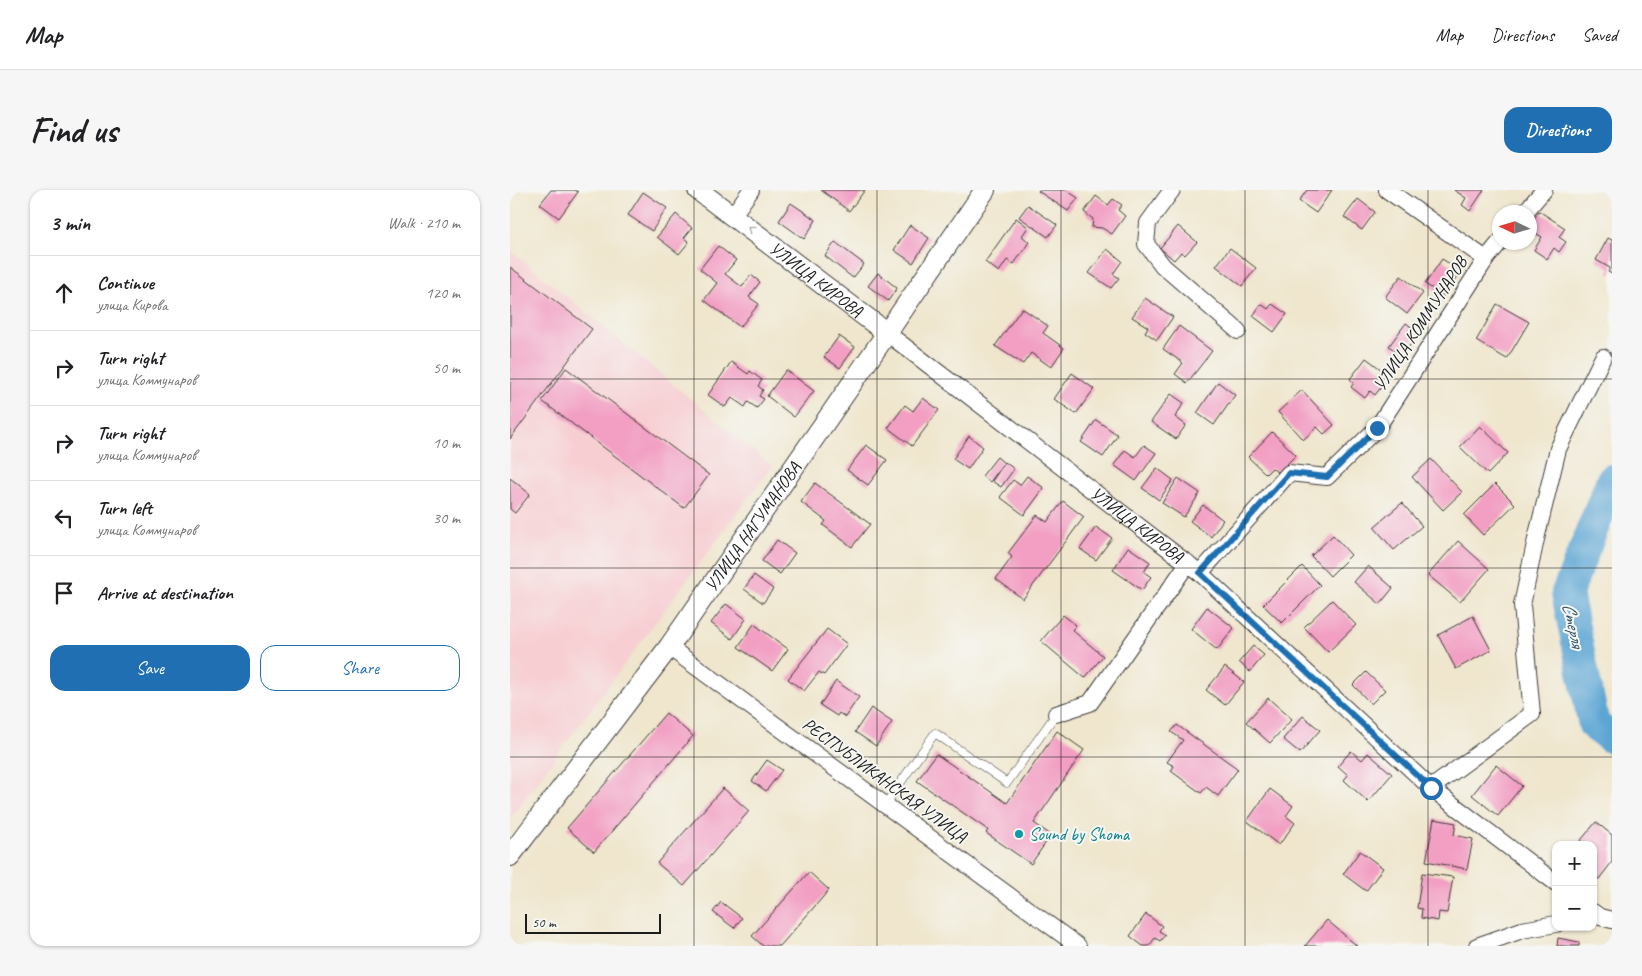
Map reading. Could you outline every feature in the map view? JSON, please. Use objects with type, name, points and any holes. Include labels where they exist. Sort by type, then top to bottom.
[{"type":"street","name":"УЛИЦА КИРОВА","points":[[698,190],[1194,568],[1431,788],[1552,881]]},
{"type":"street","points":[[733,215],[751,190]]},
{"type":"street","name":"УЛИЦА НАГУМАНОВА","points":[[510,856],[668,647],[985,190]]},
{"type":"street","points":[[1172,190],[1148,223],[1146,244],[1164,266],[1238,331]]},
{"type":"street","points":[[1387,190],[1486,259]]},
{"type":"street","points":[[1531,205],[1544,190]]},
{"type":"street","name":"УЛИЦА КОММУНАРОВ","points":[[1056,714],[1090,703],[1194,568],[1289,473],[1327,477],[1377,428],[1493,250]]},
{"type":"street","points":[[1431,788],[1532,714],[1522,605],[1558,448],[1603,357]]},
{"type":"street","name":"РЕСПУБЛИКАНСКАЯ УЛИЦА","points":[[668,647],[1078,946]]},
{"type":"street","points":[[1477,946],[1522,930],[1552,925]]},
{"type":"lane","points":[[885,805],[935,734],[1007,783],[1056,714]]},
{"type":"shaded area","points":[[510,250],[772,466],[510,818]]},
{"type":"building","points":[[551,190],[575,190],[578,192],[559,218],[540,204]]},
{"type":"building","points":[[821,190],[865,190],[849,211]]},
{"type":"building","points":[[1039,190],[1066,190],[1078,198],[1068,211]]},
{"type":"building","points":[[1307,190],[1332,190],[1316,213],[1299,201]]},
{"type":"building","points":[[1454,190],[1484,190],[1470,211],[1462,205],[1466,198]]},
{"type":"building","points":[[643,192],[667,208],[652,231],[628,215]]},
{"type":"building","points":[[1096,196],[1108,205],[1113,199],[1122,205],[1118,210],[1125,216],[1112,234],[1102,228],[1092,227],[1093,219],[1084,212]]},
{"type":"building","points":[[1358,199],[1375,212],[1362,230],[1344,217]]},
{"type":"building","points":[[791,203],[816,220],[804,239],[779,221]]},
{"type":"building","points":[[1028,205],[1057,225],[1048,237],[1019,217]]},
{"type":"building","points":[[1539,211],[1565,228],[1559,237],[1566,242],[1559,252],[1554,248],[1547,259],[1534,250],[1537,250],[1537,245],[1542,237],[1537,234],[1537,214]]},
{"type":"building","points":[[676,214],[692,228],[684,238],[689,242],[679,254],[657,237]]},
{"type":"building","points":[[1016,218],[1028,227],[1022,236],[1029,242],[1014,264],[1007,260],[999,272],[985,262]]},
{"type":"building","points":[[910,225],[929,238],[913,263],[894,250]]},
{"type":"building","points":[[1178,226],[1197,242],[1185,255],[1181,252],[1174,260],[1160,248]]},
{"type":"building","points":[[1608,238],[1612,240],[1612,274],[1608,272],[1610,268],[1596,260]]},
{"type":"building","points":[[835,242],[864,264],[853,278],[825,256]]},
{"type":"building","points":[[718,246],[736,260],[725,274],[742,287],[751,275],[760,282],[749,297],[759,304],[740,327],[704,300],[717,283],[700,269]]},
{"type":"building","points":[[1230,248],[1256,268],[1242,286],[1216,266]]},
{"type":"building","points":[[1107,249],[1122,261],[1113,274],[1119,278],[1111,288],[1089,273]]},
{"type":"building","points":[[1442,259],[1461,271],[1444,296],[1425,284]]},
{"type":"building","points":[[510,267],[592,329],[510,439]]},
{"type":"building","points":[[878,273],[897,288],[888,301],[868,286]]},
{"type":"building","points":[[1401,276],[1423,293],[1407,314],[1385,297]]},
{"type":"building","points":[[1145,298],[1173,317],[1157,340],[1145,332],[1148,327],[1132,317]]},
{"type":"building","points":[[1261,304],[1268,309],[1272,304],[1287,314],[1274,332],[1253,316]]},
{"type":"building","points":[[1497,304],[1529,322],[1507,359],[1476,341]]},
{"type":"building","points":[[1022,308],[1048,326],[1043,333],[1064,348],[1051,367],[1031,353],[1023,364],[995,346]]},
{"type":"building","points":[[1406,323],[1419,333],[1402,356],[1389,346]]},
{"type":"building","points":[[1179,326],[1212,351],[1187,383],[1175,374],[1183,363],[1163,349]]},
{"type":"building","points":[[839,336],[855,347],[840,368],[824,357]]},
{"type":"building","points":[[1366,358],[1390,376],[1375,395],[1370,391],[1365,398],[1351,387],[1354,383],[1350,379]]},
{"type":"building","points":[[731,362],[748,374],[750,371],[762,380],[758,386],[763,390],[759,396],[764,399],[757,408],[748,402],[745,407],[732,398],[725,407],[708,395]]},
{"type":"building","points":[[566,368],[709,475],[684,508],[542,401]]},
{"type":"building","points":[[786,370],[814,391],[794,417],[767,396]]},
{"type":"building","points":[[1072,373],[1094,389],[1076,414],[1054,399]]},
{"type":"building","points":[[1218,382],[1235,395],[1214,425],[1197,413]]},
{"type":"building","points":[[1302,390],[1334,425],[1324,434],[1317,427],[1303,440],[1278,412]]},
{"type":"building","points":[[1171,394],[1184,403],[1175,417],[1186,425],[1176,439],[1151,422]]},
{"type":"building","points":[[923,398],[939,410],[912,446],[888,428],[905,405],[913,411]]},
{"type":"building","points":[[1096,420],[1118,435],[1103,457],[1081,442]]},
{"type":"building","points":[[1480,426],[1508,453],[1488,474],[1460,447]]},
{"type":"building","points":[[1272,432],[1296,455],[1278,473],[1272,468],[1266,474],[1248,457]]},
{"type":"building","points":[[969,436],[983,447],[968,469],[953,459]]},
{"type":"building","points":[[866,445],[887,460],[868,485],[847,470]]},
{"type":"building","points":[[1144,445],[1156,453],[1136,481],[1114,465],[1125,450],[1135,457]]},
{"type":"building","points":[[997,457],[1004,463],[990,482],[982,476]]},
{"type":"building","points":[[1431,459],[1462,492],[1443,510],[1412,477]]},
{"type":"building","points":[[1005,462],[1014,469],[1001,487],[992,481]]},
{"type":"building","points":[[1157,468],[1173,480],[1159,500],[1142,488]]},
{"type":"building","points":[[1027,476],[1044,488],[1024,515],[1000,497],[1013,480],[1020,485]]},
{"type":"building","points":[[510,478],[530,494],[515,513],[510,509]]},
{"type":"building","points":[[1178,478],[1200,493],[1184,517],[1162,503]]},
{"type":"building","points":[[815,483],[870,524],[852,547],[823,525],[826,521],[801,502]]},
{"type":"building","points":[[1495,484],[1515,504],[1483,535],[1464,515]]},
{"type":"building","points":[[1063,501],[1084,517],[1023,599],[996,579],[1012,557],[1008,553],[1037,515],[1047,522]]},
{"type":"building","points":[[1402,503],[1422,526],[1394,550],[1374,527]]},
{"type":"building","points":[[1203,505],[1223,520],[1211,537],[1190,521]]},
{"type":"building","points":[[1096,527],[1112,538],[1096,560],[1080,549]]},
{"type":"building","points":[[1333,535],[1351,555],[1330,576],[1311,556]]},
{"type":"building","points":[[777,540],[795,553],[780,574],[762,561]]},
{"type":"building","points":[[1458,541],[1489,569],[1460,602],[1428,575]]},
{"type":"building","points":[[1128,547],[1150,562],[1144,572],[1151,577],[1142,590],[1113,570]]},
{"type":"building","points":[[1302,566],[1320,585],[1282,623],[1263,605]]},
{"type":"building","points":[[1368,566],[1393,588],[1380,604],[1354,582]]},
{"type":"building","points":[[754,575],[773,589],[763,603],[744,589]]},
{"type":"building","points":[[1332,600],[1356,625],[1328,652],[1304,627]]},
{"type":"building","points":[[726,604],[746,619],[732,639],[711,623]]},
{"type":"building","points":[[1207,607],[1234,628],[1217,650],[1191,629]]},
{"type":"building","points":[[1063,615],[1076,625],[1072,630],[1103,656],[1085,678],[1041,641]]},
{"type":"building","points":[[1473,616],[1491,650],[1456,669],[1438,635]]},
{"type":"building","points":[[754,624],[788,649],[772,671],[738,647]]},
{"type":"building","points":[[827,629],[847,644],[824,675],[819,672],[804,691],[788,679]]},
{"type":"building","points":[[1253,646],[1264,655],[1250,672],[1239,662]]},
{"type":"building","points":[[1225,667],[1244,682],[1225,705],[1206,690]]},
{"type":"building","points":[[1366,672],[1385,690],[1371,704],[1353,685]]},
{"type":"building","points":[[836,681],[859,697],[845,717],[839,713],[837,716],[820,705]]},
{"type":"building","points":[[1268,698],[1292,719],[1270,743],[1246,722]]},
{"type":"building","points":[[871,708],[892,722],[876,746],[855,732]]},
{"type":"building","points":[[666,713],[693,736],[594,852],[567,828]]},
{"type":"building","points":[[1303,716],[1320,730],[1300,753],[1283,739]]},
{"type":"building","points":[[1177,725],[1238,769],[1218,796],[1206,787],[1201,793],[1171,771],[1174,766],[1167,762],[1183,740],[1171,732]]},
{"type":"building","points":[[1057,731],[1084,750],[1034,823],[1051,835],[1031,864],[986,833],[988,830],[917,781],[936,754],[1007,803]]},
{"type":"building","points":[[1351,751],[1362,760],[1368,753],[1392,774],[1368,802],[1344,780],[1348,775],[1338,766]]},
{"type":"building","points":[[767,760],[782,770],[766,791],[752,781]]},
{"type":"building","points":[[1496,765],[1522,786],[1498,816],[1472,795]]},
{"type":"building","points":[[723,788],[749,811],[684,886],[657,863]]},
{"type":"building","points":[[1270,789],[1293,806],[1286,816],[1295,823],[1279,845],[1247,821]]},
{"type":"building","points":[[1434,819],[1456,823],[1454,835],[1473,839],[1467,869],[1426,861]]},
{"type":"building","points":[[1596,822],[1612,835],[1612,862],[1599,879],[1597,877],[1597,841],[1580,841]]},
{"type":"building","points":[[1360,851],[1383,868],[1366,891],[1343,874]]},
{"type":"building","points":[[809,872],[829,890],[780,946],[763,946],[752,936]]},
{"type":"building","points":[[1422,873],[1453,877],[1447,913],[1439,912],[1438,921],[1421,918],[1422,909],[1417,908]]},
{"type":"building","points":[[721,902],[742,918],[734,928],[713,912]]},
{"type":"building","points":[[1146,914],[1162,926],[1159,931],[1165,935],[1160,941],[1155,938],[1149,946],[1143,946],[1130,936]]},
{"type":"building","points":[[1327,920],[1357,946],[1305,946]]},
{"type":"building","points":[[1558,938],[1579,942],[1579,946],[1557,946]]},
{"type":"waterway","name":"Стерля","points":[[1612,480],[1567,593],[1594,725],[1612,738]]},
{"type":"place","name":"Sound by Shoma","points":[[1019,834]]},
{"type":"route","points":[[1377,428],[1327,477],[1289,473],[1200,573],[1431,788]]}]
